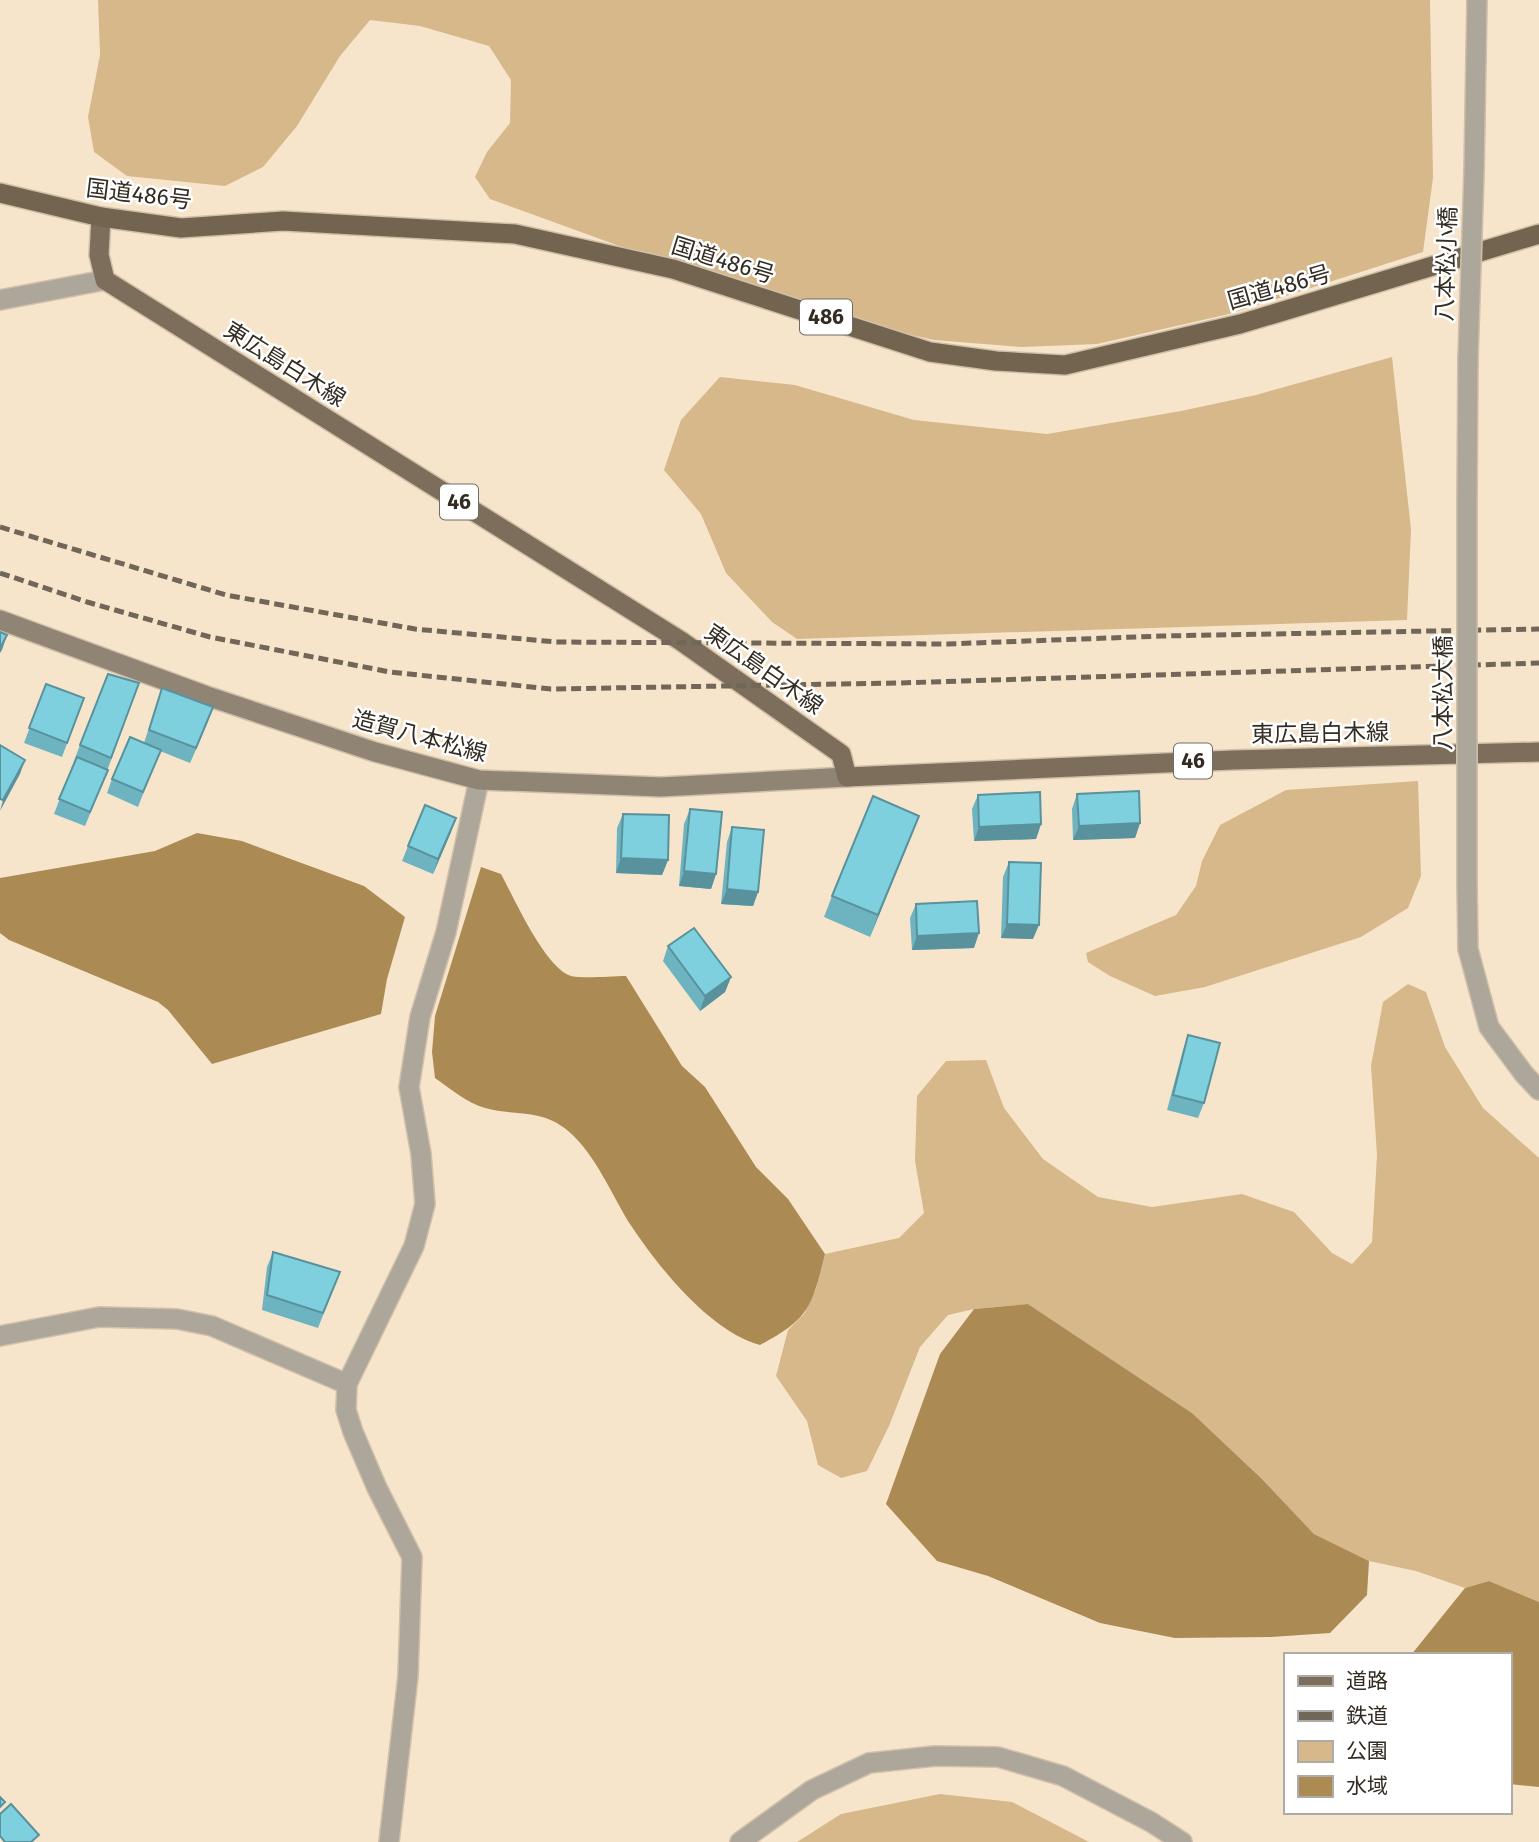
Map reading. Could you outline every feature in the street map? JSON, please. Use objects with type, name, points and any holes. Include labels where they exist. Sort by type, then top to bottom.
[{"type":"highway","name":"国道486号","points":[[0,193],[101,217],[181,228],[283,221],[516,234],[673,270],[930,352],[996,361],[1065,365],[1240,324],[1539,234]]},
{"type":"main road","points":[[101,217],[99,255],[105,280]]},
{"type":"main road","name":"東広島白木線","points":[[105,280],[681,641],[841,754],[847,777],[1233,760],[1539,752]]},
{"type":"main road","name":"造賀八本松線","points":[[0,620],[207,696],[375,752],[479,780],[661,787],[847,777]]},
{"type":"street","name":"八本松小橋","points":[[1467,500],[1477,0]]},
{"type":"street","points":[[0,300],[105,280]]},
{"type":"street","name":"八本松大橋","points":[[1467,500],[1468,949],[1489,1027],[1539,1090]]},
{"type":"street","points":[[389,1842],[408,1675],[412,1557],[377,1488],[353,1432],[345,1410],[347,1384],[414,1246],[425,1204],[421,1154],[409,1087],[420,1017],[446,932],[479,780]]},
{"type":"street","points":[[0,1336],[99,1317],[177,1319],[212,1326],[347,1384]]},
{"type":"street","points":[[740,1842],[812,1790],[869,1763],[935,1756],[998,1757],[1063,1776],[1151,1822],[1182,1842]]},
{"type":"green space","points":[[98,0],[1430,0],[1433,178],[1423,252],[1229,314],[1097,344],[1022,347],[934,340],[828,315],[622,247],[490,199],[475,177],[487,152],[510,123],[511,80],[489,46],[420,26],[370,20],[340,56],[297,126],[263,167],[225,186],[127,176],[94,152],[88,117],[100,55]]},
{"type":"green space","points":[[1392,357],[1411,529],[1407,620],[797,639],[772,622],[726,573],[701,514],[664,470],[681,420],[720,377],[795,385],[914,420],[1047,434],[1256,395]]},
{"type":"green space","points":[[1418,781],[1421,876],[1408,908],[1361,937],[1205,987],[1155,996],[1110,976],[1088,962],[1086,953],[1176,915],[1196,886],[1202,861],[1220,825],[1286,790]]},
{"type":"green space","points":[[1408,984],[1426,992],[1445,1047],[1483,1108],[1539,1158],[1539,1602],[1489,1581],[1465,1588],[1416,1571],[1369,1561],[1314,1534],[1262,1479],[1192,1413],[1028,1304],[974,1309],[948,1315],[920,1347],[889,1426],[867,1471],[841,1478],[818,1465],[807,1421],[776,1376],[788,1330],[804,1314],[816,1289],[825,1254],[899,1238],[924,1213],[915,1161],[917,1096],[946,1061],[986,1060],[1004,1108],[1043,1159],[1098,1197],[1152,1207],[1242,1194],[1294,1212],[1332,1253],[1352,1264],[1372,1242],[1377,1155],[1371,1066],[1383,1002]]},
{"type":"green space","points":[[940,1794],[1012,1802],[1089,1842],[797,1842],[841,1814]]},
{"type":"water","points":[[197,833],[242,841],[364,886],[405,917],[387,979],[381,1014],[212,1064],[168,1010],[158,1002],[9,940],[0,933],[0,878],[155,851]]},
{"type":"water","points":[[481,867],[501,874],[541,947],[561,970],[577,977],[626,976],[682,1066],[705,1087],[756,1167],[788,1199],[825,1254],[812,1299],[806,1310],[799,1319],[776,1336],[760,1345],[742,1338],[723,1327],[688,1297],[644,1244],[587,1151],[567,1130],[538,1116],[478,1106],[435,1078],[432,1052],[435,1016]]},
{"type":"water","points":[[1028,1304],[1192,1413],[1262,1479],[1314,1534],[1369,1561],[1367,1595],[1330,1633],[1175,1638],[1100,1623],[988,1576],[937,1561],[886,1504],[940,1354],[974,1309]]},
{"type":"water","points":[[1489,1581],[1539,1602],[1539,1787],[1511,1784],[1511,1653],[1413,1653],[1465,1588]]},
{"type":"building","points":[[0,632],[7,635],[0,648]]},
{"type":"building","points":[[108,674],[139,683],[111,758],[80,745]]},
{"type":"building","points":[[46,684],[84,698],[67,743],[29,728]]},
{"type":"building","points":[[162,688],[213,707],[196,748],[149,730]]},
{"type":"building","points":[[130,737],[161,750],[143,792],[112,779]]},
{"type":"building","points":[[0,745],[25,760],[3,800],[0,799]]},
{"type":"building","points":[[77,757],[108,770],[90,812],[59,799]]},
{"type":"building","points":[[1139,791],[1140,823],[1079,826],[1077,794]]},
{"type":"building","points":[[1040,792],[1041,824],[979,827],[978,795]]},
{"type":"building","points":[[873,796],[919,816],[878,915],[832,896]]},
{"type":"building","points":[[425,805],[456,818],[438,859],[408,846]]},
{"type":"building","points":[[690,809],[722,812],[716,874],[684,871]]},
{"type":"building","points":[[623,814],[669,815],[668,860],[621,858]]},
{"type":"building","points":[[732,827],[764,830],[758,892],[727,889]]},
{"type":"building","points":[[1009,862],[1041,863],[1039,925],[1007,924]]},
{"type":"building","points":[[977,901],[979,933],[917,936],[916,904]]},
{"type":"building","points":[[694,928],[731,977],[705,996],[668,946]]},
{"type":"building","points":[[1188,1035],[1220,1043],[1204,1103],[1173,1095]]},
{"type":"building","points":[[273,1252],[340,1272],[323,1313],[267,1295]]},
{"type":"building","points":[[11,1804],[39,1835],[31,1842],[5,1842],[0,1836],[0,1814]]},
{"type":"railway","points":[[0,527],[226,595],[415,629],[556,642],[947,644],[1162,636],[1539,629]]},
{"type":"railway","points":[[0,573],[87,602],[210,637],[390,672],[551,689],[898,683],[1539,663]]}]
